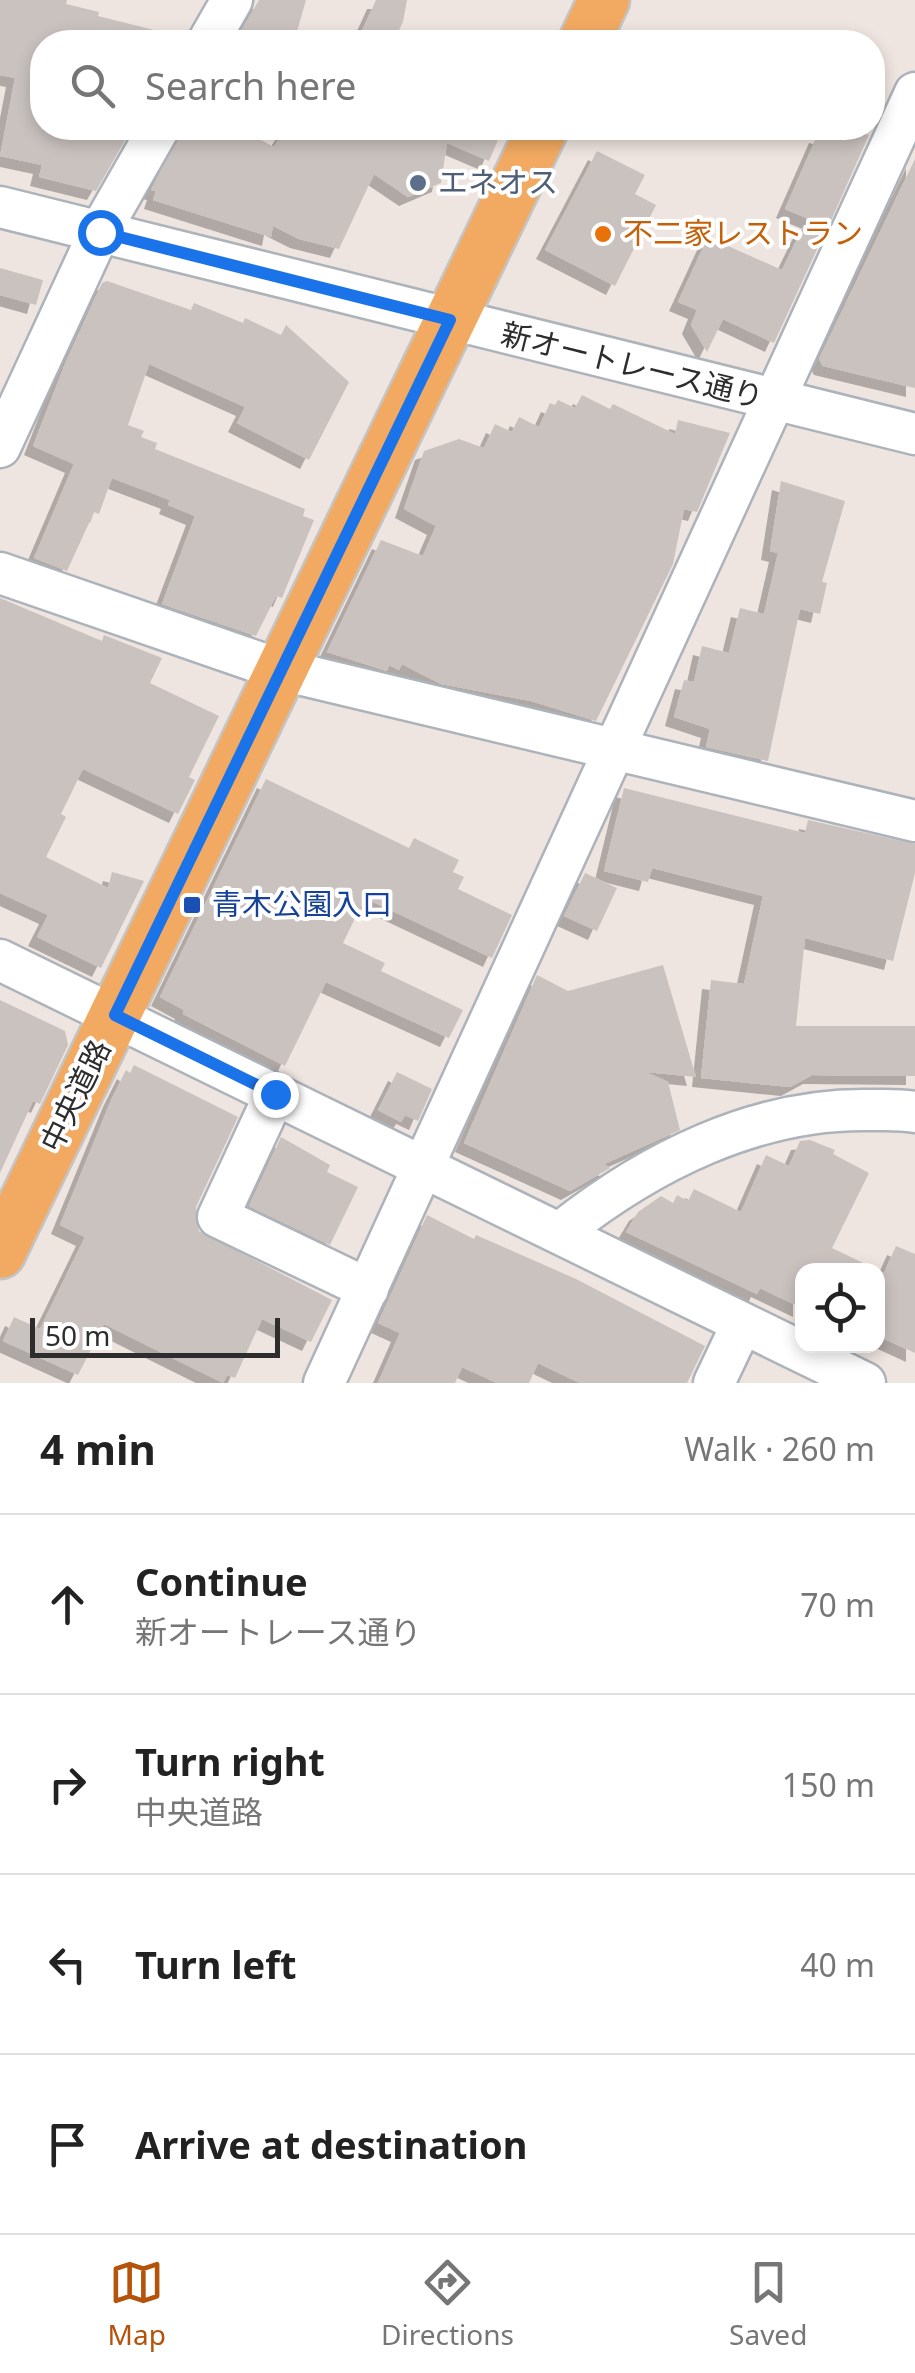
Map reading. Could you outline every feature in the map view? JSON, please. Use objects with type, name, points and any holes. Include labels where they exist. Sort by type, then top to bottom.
[{"type":"main road","points":[[590,30],[604,0]]},
{"type":"main road","name":"中央道路","points":[[0,1253],[278,669],[536,140]]},
{"type":"street","points":[[215,30],[232,0]]},
{"type":"street","points":[[324,1383],[915,93]]},
{"type":"street","points":[[0,447],[100,232],[153,140]]},
{"type":"street","name":"新オートレース通り","points":[[0,207],[915,434]]},
{"type":"street","points":[[0,574],[278,669],[618,747],[915,821]]},
{"type":"street","points":[[0,960],[424,1168],[562,1231],[865,1383]]},
{"type":"street","points":[[275,1094],[218,1216],[368,1289]]},
{"type":"street","points":[[562,1231],[594,1206],[714,1138],[788,1117],[851,1110],[915,1112]]},
{"type":"street","points":[[714,1383],[742,1324]]},
{"type":"building","points":[[0,0],[67,0],[66,4],[99,12],[98,16],[154,30],[30,30],[30,140],[125,140],[96,191],[39,177],[42,165],[0,156],[15,78],[0,75]]},
{"type":"building","points":[[259,0],[306,0],[297,30],[242,30]]},
{"type":"building","points":[[376,0],[407,0],[399,30],[362,30]]},
{"type":"building","points":[[177,140],[261,140],[274,147],[278,140],[498,140],[489,161],[447,143],[441,183],[408,197],[374,174],[339,249],[299,239],[273,226],[271,237],[153,200],[156,191],[151,190]]},
{"type":"building","points":[[815,140],[867,140],[828,227],[785,209]]},
{"type":"building","points":[[597,151],[645,175],[635,194],[656,205],[615,286],[545,250]]},
{"type":"building","points":[[915,159],[915,388],[823,366],[819,359]]},
{"type":"building","points":[[804,225],[825,232],[774,343],[723,319],[707,352],[691,325],[697,310],[678,302],[708,237],[782,270]]},
{"type":"building","points":[[0,268],[43,280],[36,305],[0,295]]},
{"type":"building","points":[[107,281],[191,310],[194,303],[243,323],[245,318],[281,335],[286,325],[349,382],[309,460],[237,423],[245,407],[149,364],[128,425],[144,431],[141,437],[157,443],[155,449],[305,509],[303,516],[314,520],[282,598],[276,596],[256,636],[162,604],[195,516],[168,505],[170,500],[112,478],[99,514],[94,512],[67,571],[34,558],[74,464],[33,446],[65,364],[102,283]]},
{"type":"building","points":[[582,395],[610,409],[613,404],[675,434],[678,420],[730,433],[697,512],[684,509],[673,564],[596,721],[531,701],[441,684],[402,664],[399,670],[389,665],[387,671],[327,652],[381,540],[423,556],[436,526],[404,509],[424,451],[459,439],[484,448],[495,424],[512,432],[519,417],[539,427],[550,403],[555,405],[558,400],[575,408]]},
{"type":"building","points":[[781,481],[845,501],[822,582],[827,583],[820,614],[800,609],[768,761],[706,747],[710,729],[674,717],[684,680],[694,682],[702,646],[729,653],[740,608],[764,614],[778,553],[770,551]]},
{"type":"building","points":[[0,598],[102,641],[104,635],[162,658],[150,683],[219,716],[189,777],[195,780],[178,814],[83,769],[61,814],[66,817],[46,857],[108,888],[112,872],[144,881],[101,968],[37,937],[48,915],[0,893]]},
{"type":"building","points":[[266,779],[409,848],[414,838],[459,860],[453,872],[464,877],[458,889],[512,915],[492,958],[365,898],[343,943],[385,963],[381,971],[463,1010],[449,1038],[326,982],[285,1066],[183,1014],[184,1010],[160,997]]},
{"type":"building","points":[[624,788],[805,833],[808,820],[915,844],[915,873],[893,961],[805,938],[796,1026],[915,1026],[915,1076],[812,1075],[790,1087],[701,1078],[711,980],[744,984],[763,896],[652,868],[648,882],[604,871]]},
{"type":"building","points":[[585,873],[617,888],[597,931],[564,916]]},
{"type":"building","points":[[663,965],[696,1077],[646,1072],[668,1082],[680,1130],[604,1164],[610,1168],[570,1191],[464,1143],[537,975],[568,991]]},
{"type":"building","points":[[0,1000],[65,1031],[68,1045],[40,1104],[33,1101],[0,1173]]},
{"type":"building","points":[[134,1065],[238,1117],[196,1207],[199,1231],[332,1300],[311,1342],[262,1319],[235,1378],[227,1375],[223,1383],[104,1324],[78,1375],[3,1341],[14,1317],[40,1329],[85,1237],[60,1225],[112,1098],[126,1070],[130,1073]]},
{"type":"building","points":[[397,1072],[432,1089],[418,1121],[405,1115],[401,1122],[378,1110]]},
{"type":"building","points":[[281,1137],[330,1165],[327,1172],[358,1187],[330,1245],[249,1206]]},
{"type":"building","points":[[810,1140],[835,1150],[833,1154],[869,1173],[832,1248],[863,1263],[795,1263],[795,1305],[760,1288],[757,1294],[626,1232],[638,1212],[661,1196],[673,1203],[677,1195],[688,1201],[694,1189],[741,1212],[766,1155],[789,1166],[800,1141]]},
{"type":"building","points":[[427,1215],[474,1239],[476,1235],[576,1279],[705,1346],[687,1383],[580,1383],[538,1363],[529,1383],[497,1383],[462,1367],[455,1383],[378,1383],[400,1333],[378,1323]]},
{"type":"building","points":[[896,1246],[915,1254],[915,1353],[885,1339],[885,1271]]},
{"type":"place","name":"エネオス","points":[[418,183]]},
{"type":"place","name":"不二家レストラン","points":[[603,234]]},
{"type":"place","name":"青木公園入口","points":[[192,905]]},
{"type":"route","points":[[100,232],[450,320],[278,669],[115,1015],[275,1094]]}]
